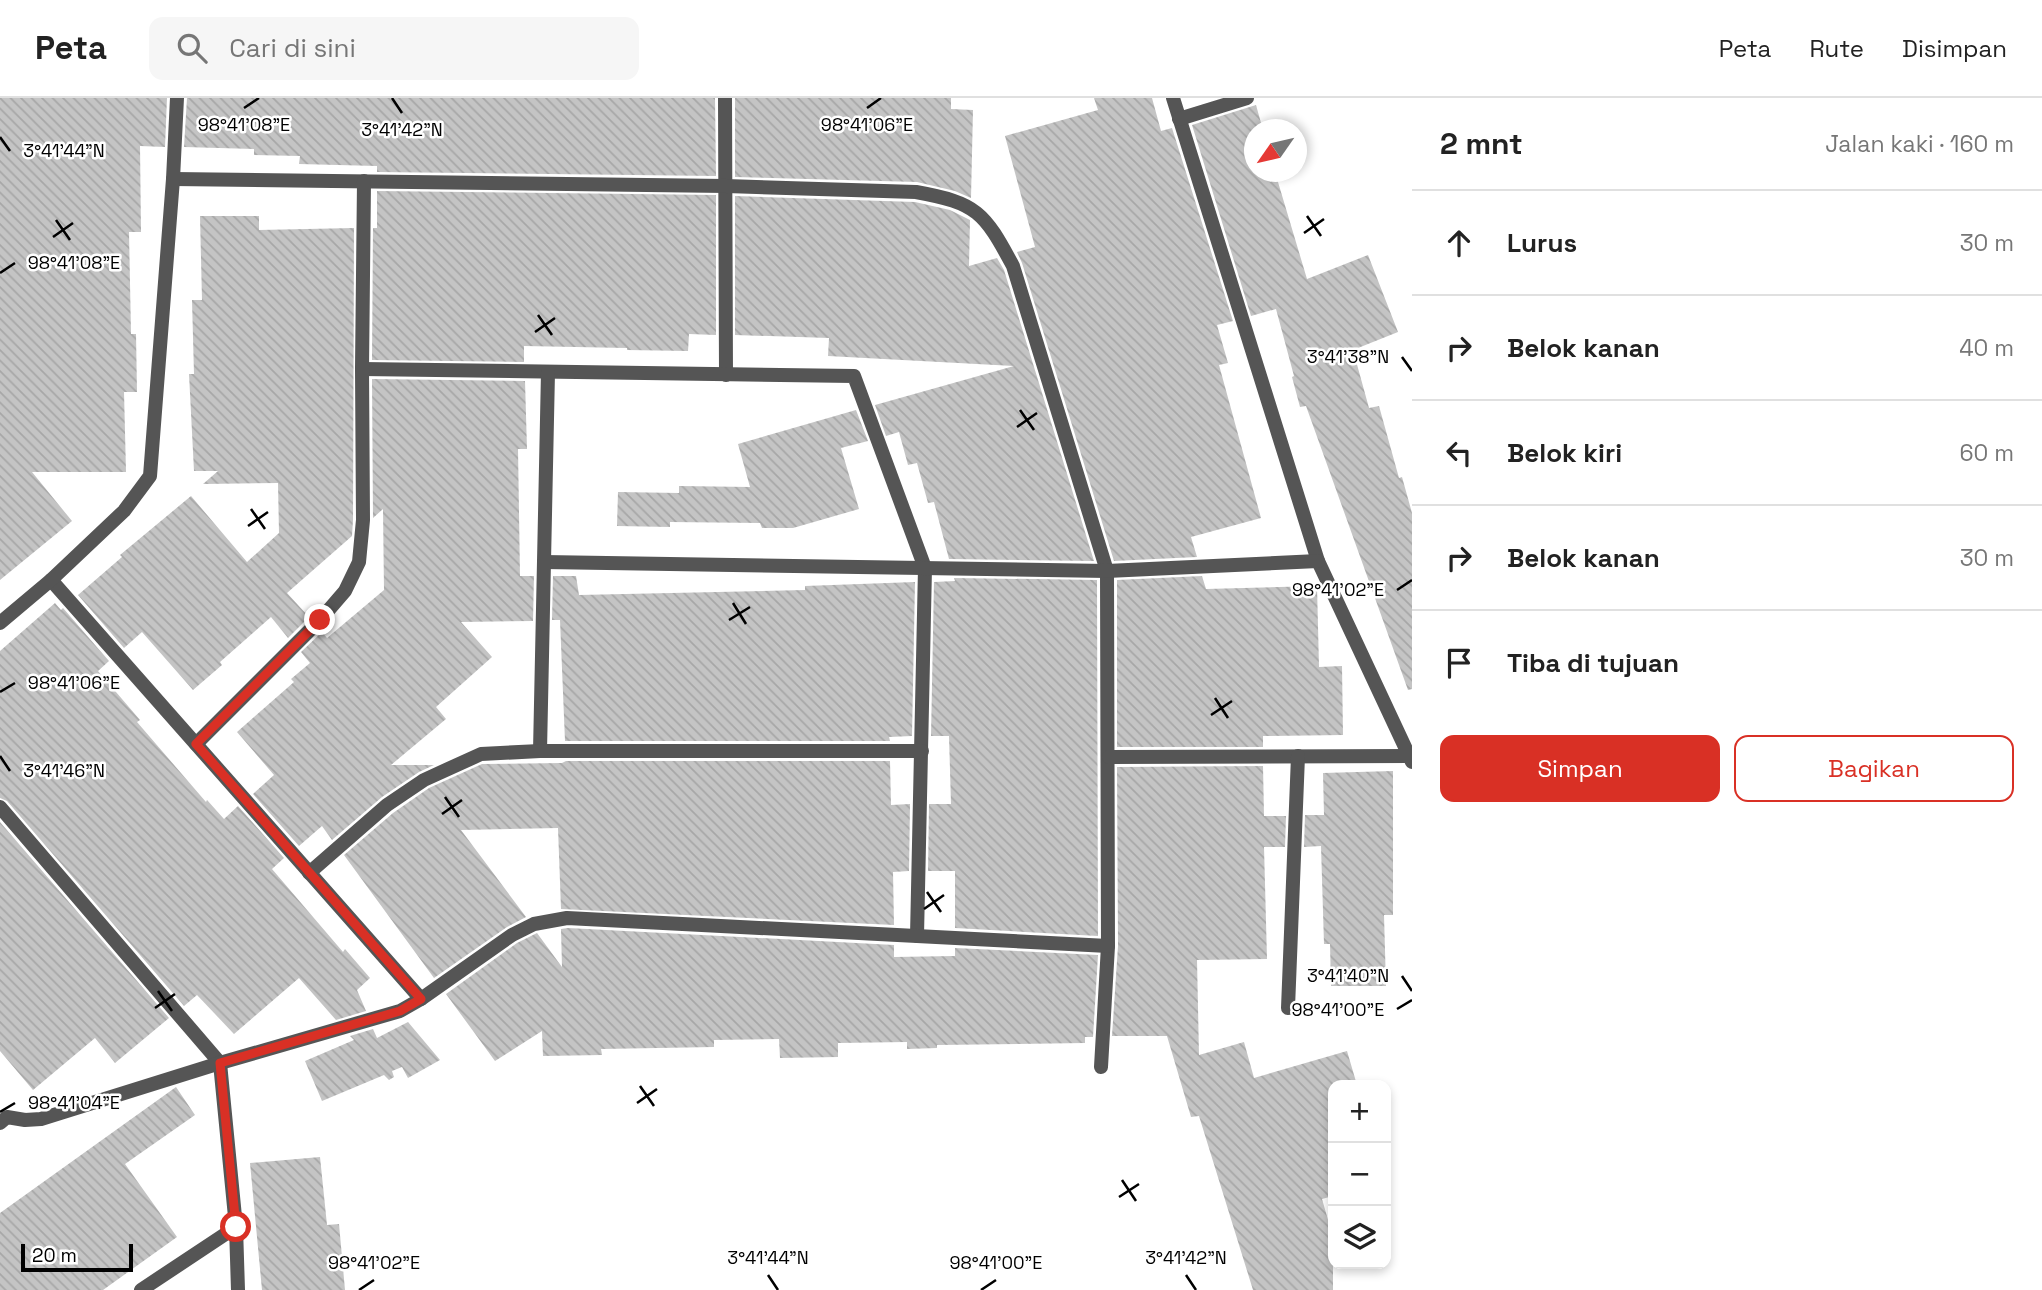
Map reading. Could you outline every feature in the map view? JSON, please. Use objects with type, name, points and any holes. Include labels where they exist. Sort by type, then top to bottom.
[{"type":"street","points":[[0,623],[51,580],[124,511],[150,476],[177,98]]},
{"type":"street","points":[[725,98],[726,375]]},
{"type":"street","points":[[1109,757],[1298,756],[1411,759],[1318,561],[1173,98]]},
{"type":"street","points":[[1180,119],[1247,98]]},
{"type":"street","points":[[173,179],[726,186],[916,192],[945,197],[964,204],[979,215],[994,231],[1013,267],[1107,571],[1108,946],[1101,1067]]},
{"type":"street","points":[[196,744],[320,620],[345,591],[359,562],[363,520],[364,181]]},
{"type":"street","points":[[362,369],[854,376],[925,568],[917,936]]},
{"type":"street","points":[[540,751],[548,372]]},
{"type":"street","points":[[544,562],[1107,571],[1318,561]]},
{"type":"street","points":[[51,580],[421,999]]},
{"type":"street","points":[[309,873],[387,805],[424,780],[481,754],[540,751],[922,751]]},
{"type":"street","points":[[1288,1008],[1298,756]]},
{"type":"street","points":[[0,807],[220,1063],[236,1227],[238,1290]]},
{"type":"street","points":[[2,1117],[25,1121],[41,1119],[400,1011],[512,935],[534,924],[567,918],[1108,946]]},
{"type":"street","points":[[141,1290],[236,1227]]},
{"type":"building","points":[[0,98],[167,98],[165,147],[140,146],[141,232],[129,232],[131,334],[136,334],[137,392],[124,392],[126,472],[32,472],[72,521],[0,580]]},
{"type":"building","points":[[187,98],[715,98],[716,176],[377,172],[377,166],[299,164],[300,156],[254,155],[254,149],[184,147]]},
{"type":"building","points":[[735,98],[951,98],[951,109],[973,110],[971,198],[955,191],[917,182],[735,177]]},
{"type":"building","points":[[1094,98],[1152,98],[1161,131],[1172,128],[1233,321],[1217,325],[1228,363],[1219,365],[1261,518],[1191,537],[1197,557],[1114,561],[1017,252],[1035,247],[1005,136],[1098,110]]},
{"type":"building","points":[[1256,105],[1260,119],[1244,119],[1244,182],[1278,182],[1307,279],[1368,255],[1398,332],[1353,350],[1369,408],[1379,406],[1399,478],[1402,477],[1412,513],[1412,689],[1408,690],[1306,406],[1300,407],[1276,309],[1251,316],[1192,125]]},
{"type":"building","points":[[377,191],[716,195],[716,335],[689,334],[688,351],[524,346],[524,362],[372,360],[373,228],[377,228]]},
{"type":"building","points":[[735,196],[915,202],[950,210],[970,220],[969,266],[997,258],[1004,270],[1094,561],[949,559],[934,502],[928,503],[917,463],[908,465],[899,432],[886,436],[875,405],[1014,366],[828,356],[829,338],[735,335]]},
{"type":"building","points":[[200,216],[259,216],[259,230],[354,228],[353,520],[352,536],[287,593],[309,617],[288,638],[271,617],[193,690],[142,632],[124,648],[78,595],[122,557],[120,555],[191,496],[247,562],[279,533],[278,483],[203,484],[218,471],[194,471],[189,374],[194,374],[192,300],[202,300]]},
{"type":"building","points":[[372,379],[525,381],[527,449],[518,449],[520,576],[534,576],[533,621],[461,622],[492,657],[436,707],[446,719],[391,765],[434,765],[382,797],[332,840],[322,826],[299,846],[253,794],[274,775],[237,732],[294,682],[291,679],[310,663],[301,652],[322,632],[327,638],[384,590],[383,509],[373,518]]},
{"type":"building","points":[[856,410],[868,441],[841,448],[859,509],[793,528],[762,528],[760,523],[670,522],[670,527],[617,526],[618,492],[679,493],[679,486],[750,487],[738,444]]},
{"type":"building","points":[[553,576],[576,576],[579,595],[805,590],[805,586],[915,582],[912,736],[889,737],[890,741],[565,741],[560,620],[552,620]]},
{"type":"building","points":[[1202,576],[1206,589],[1317,586],[1319,667],[1342,666],[1343,735],[1263,736],[1263,747],[1117,747],[1117,580]]},
{"type":"building","points":[[954,578],[1097,580],[1098,936],[955,928],[955,871],[928,871],[929,804],[951,804],[949,736],[931,736],[934,582],[955,581]]},
{"type":"building","points":[[55,603],[61,610],[63,608],[109,661],[98,671],[140,720],[137,722],[206,802],[207,800],[224,819],[238,806],[284,858],[272,869],[343,952],[345,949],[370,978],[357,990],[366,1011],[336,1020],[299,978],[234,1034],[197,995],[184,1006],[7,801],[0,798],[0,651]]},
{"type":"building","points":[[566,761],[890,761],[891,805],[910,804],[909,871],[893,872],[894,925],[561,909],[558,828],[461,830],[526,917],[507,927],[434,978],[344,855],[393,813],[429,788],[482,764]]},
{"type":"building","points":[[1263,766],[1264,816],[1286,816],[1285,847],[1264,847],[1267,959],[1197,960],[1199,1055],[1244,1042],[1254,1078],[1347,1051],[1356,1080],[1328,1080],[1328,1197],[1322,1199],[1328,1220],[1328,1269],[1333,1269],[1333,1290],[1253,1290],[1199,1116],[1191,1117],[1167,1036],[1112,1036],[1118,946],[1117,767]]},
{"type":"building","points":[[1393,771],[1393,915],[1384,915],[1386,986],[1331,986],[1330,944],[1324,944],[1321,846],[1304,847],[1305,815],[1324,815],[1323,773]]},
{"type":"building","points":[[0,822],[169,1018],[115,1063],[95,1038],[33,1090],[0,1051]]},
{"type":"building","points":[[561,929],[894,945],[894,957],[955,956],[955,948],[1098,955],[1093,1037],[1085,1037],[1085,1043],[937,1045],[937,1048],[907,1049],[907,1042],[838,1043],[838,1057],[780,1058],[779,1039],[714,1040],[714,1047],[601,1049],[602,1055],[543,1056],[542,1031],[495,1061],[446,994],[517,943],[537,933],[562,967]]},
{"type":"building","points":[[408,1022],[440,1060],[408,1078],[402,1067],[392,1071],[394,1077],[389,1080],[384,1075],[322,1101],[305,1061],[354,1040],[350,1036],[373,1029],[377,1038]]},
{"type":"building","points":[[176,1087],[195,1115],[125,1164],[177,1237],[103,1290],[0,1290],[0,1213]]},
{"type":"building","points":[[320,1157],[327,1225],[339,1224],[345,1290],[262,1290],[250,1163]]},
{"type":"route","points":[[236,1227],[220,1063],[400,1011],[421,999],[196,744],[320,620]]}]
